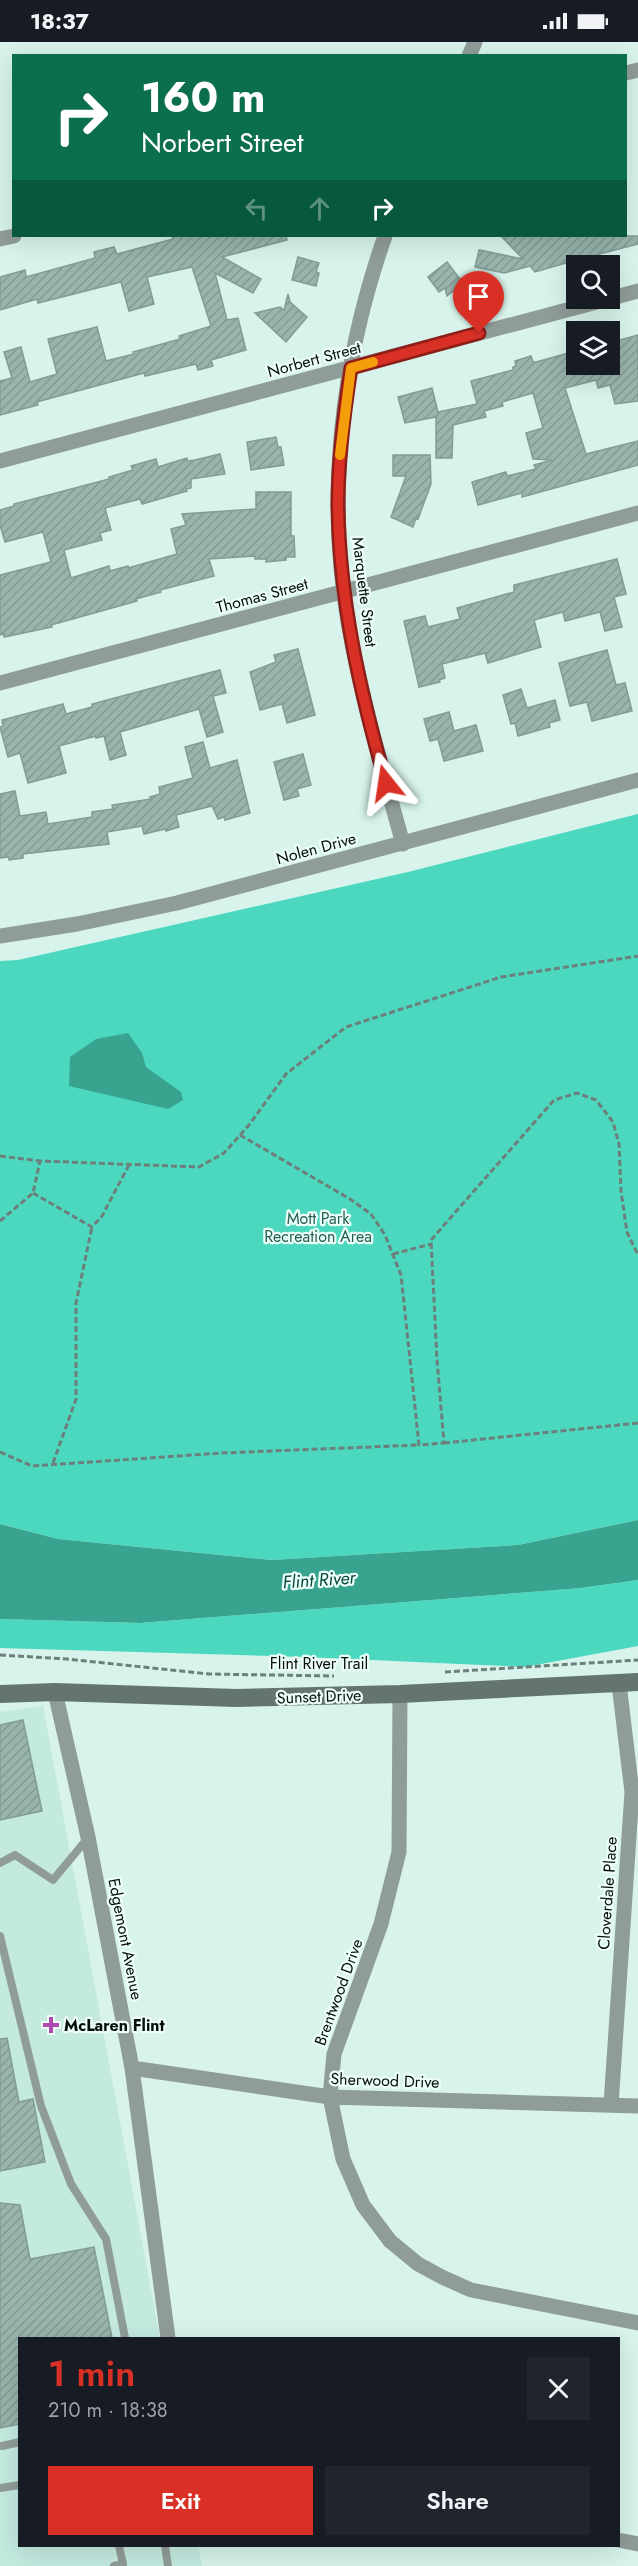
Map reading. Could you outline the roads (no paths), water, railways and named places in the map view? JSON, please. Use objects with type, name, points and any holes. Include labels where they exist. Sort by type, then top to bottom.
[{"type":"street","name":"Marquette Street","points":[[385,237],[359,324],[351,368],[341,437],[338,484],[339,544],[352,644],[365,702],[403,843]]},
{"type":"street","name":"Norbert Street","points":[[0,461],[638,291]]},
{"type":"street","name":"Thomas Street","points":[[0,683],[638,513]]},
{"type":"street","name":"Nolen Drive","points":[[0,936],[77,924],[177,903],[638,780]]},
{"type":"street","name":"Sunset Drive","points":[[0,1694],[55,1692],[236,1698],[400,1694],[638,1682]]},
{"type":"street","name":"Cloverdale Place","points":[[611,2104],[632,1792],[619,1684]]},
{"type":"street","name":"Edgemont Avenue","points":[[55,1692],[88,1838],[132,2068],[168,2337]]},
{"type":"street","name":"Brentwood Drive","points":[[400,1694],[399,1852],[381,1924],[334,2054],[330,2097],[343,2159],[363,2205],[390,2241],[418,2264],[471,2290],[638,2323]]},
{"type":"street","name":"Sherwood Drive","points":[[132,2068],[330,2097],[638,2106]]},
{"type":"street","points":[[620,2540],[638,2544]]},
{"type":"lane","points":[[0,1863],[15,1855],[53,1880],[88,1838]]},
{"type":"lane","points":[[0,1936],[41,2106],[71,2184],[106,2239],[125,2337]]},
{"type":"lane","points":[[2,2446],[18,2442]]},
{"type":"lane","points":[[0,2488],[18,2485]]},
{"type":"lane","points":[[114,2566],[123,2564],[119,2547]]},
{"type":"lane","points":[[165,2547],[168,2566]]},
{"type":"water","points":[[128,1033],[142,1053],[146,1067],[181,1092],[183,1100],[168,1109],[69,1086],[70,1057],[96,1039]]},
{"type":"water","name":"Flint River","points":[[638,1520],[638,1580],[581,1588],[140,1623],[0,1619],[0,1524],[58,1539],[272,1560],[518,1545]]},
{"type":"place","name":"McLaren Flint","points":[[51,2025]]},
{"type":"park label","name":"Mott Park Recreation Area","points":[[318,1227]]}]
